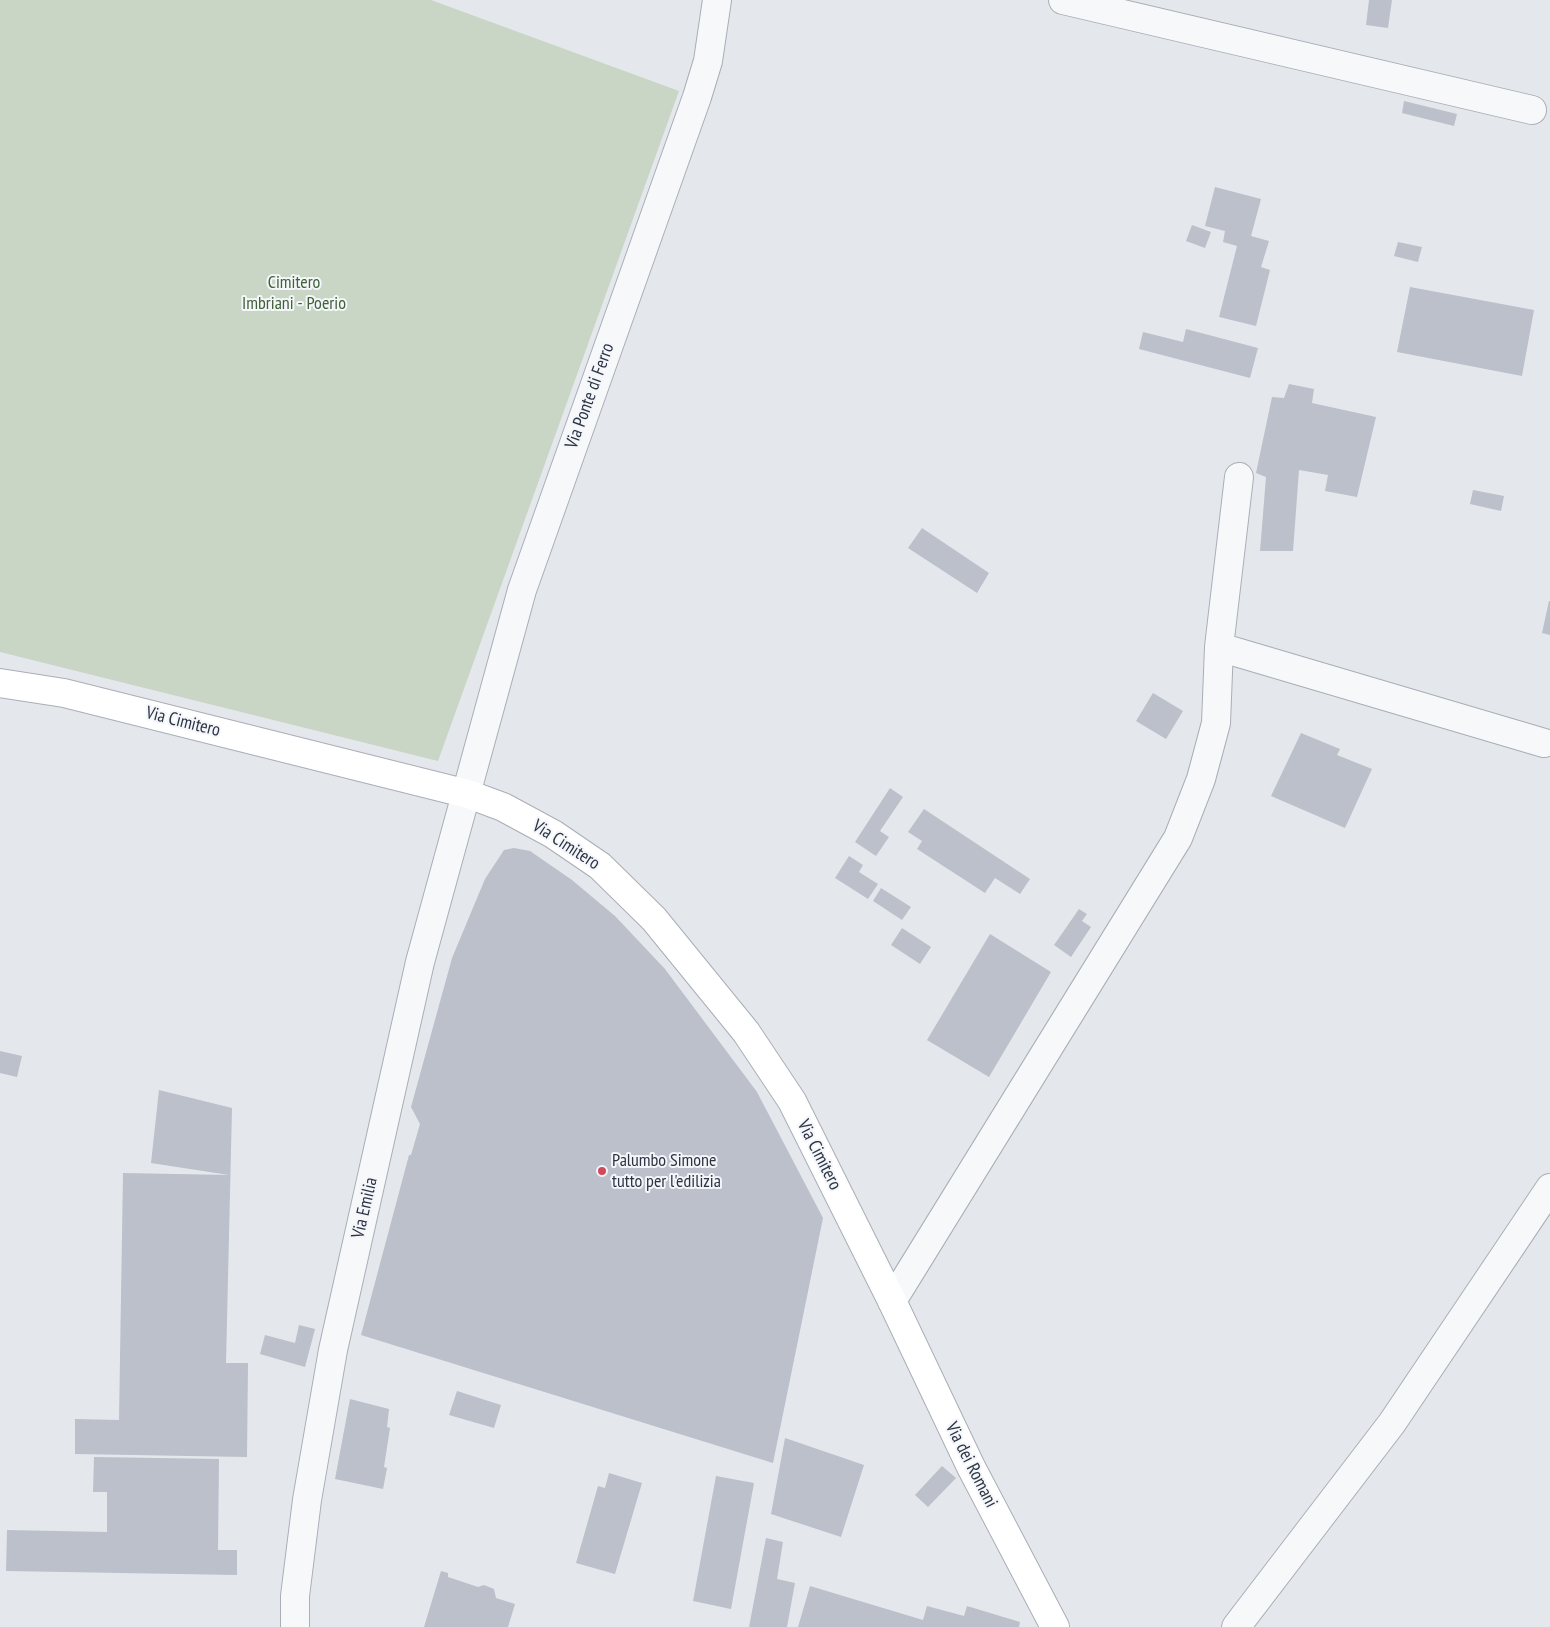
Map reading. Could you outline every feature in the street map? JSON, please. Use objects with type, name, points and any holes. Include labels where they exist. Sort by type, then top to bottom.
[{"type":"main road","name":"Via Cimitero","points":[[8,688],[92,699],[468,794],[503,807],[553,834],[600,866],[654,919],[746,1032],[792,1101],[892,1301]]},
{"type":"main road","name":"Via dei Romani","points":[[892,1301],[971,1467],[1056,1627]]},
{"type":"street","name":"Via Ponte di Ferro","points":[[468,794],[474,758],[522,590],[697,97],[708,61],[717,0]]},
{"type":"street","points":[[1063,0],[1532,110]]},
{"type":"street","points":[[892,1301],[1178,838],[1201,779],[1216,723],[1219,647],[1239,477]]},
{"type":"street","points":[[1219,647],[1544,743]]},
{"type":"street","name":"Via Emilia","points":[[295,1627],[295,1596],[307,1500],[333,1350],[420,962],[468,794]]},
{"type":"street","points":[[1236,1627],[1392,1423],[1550,1188]]},
{"type":"green space","name":"Cimitero Imbriani - Poerio","points":[[0,0],[431,0],[679,91],[438,761],[0,652]]},
{"type":"building","points":[[1369,0],[1392,0],[1388,28],[1366,25]]},
{"type":"building","points":[[1404,101],[1457,114],[1454,126],[1402,113]]},
{"type":"building","points":[[1215,187],[1261,199],[1251,236],[1269,241],[1261,267],[1270,270],[1256,326],[1219,317],[1237,246],[1223,242],[1225,231],[1205,226]]},
{"type":"building","points":[[1192,225],[1211,232],[1205,248],[1186,241]]},
{"type":"building","points":[[1398,242],[1422,247],[1418,262],[1394,256]]},
{"type":"building","points":[[1410,287],[1534,310],[1522,376],[1397,352]]},
{"type":"building","points":[[1186,329],[1258,348],[1250,378],[1139,349],[1143,332],[1183,342]]},
{"type":"building","points":[[1289,384],[1314,389],[1312,403],[1376,417],[1357,497],[1325,491],[1328,475],[1299,470],[1293,551],[1260,551],[1266,477],[1256,473],[1272,397],[1284,398]]},
{"type":"building","points":[[1473,490],[1504,496],[1501,511],[1470,504]]},
{"type":"building","points":[[922,528],[989,573],[977,593],[908,548]]},
{"type":"building","points":[[1550,601],[1550,635],[1542,633]]},
{"type":"building","points":[[1153,693],[1183,711],[1166,739],[1136,721]]},
{"type":"building","points":[[1301,733],[1340,749],[1337,755],[1372,769],[1345,828],[1271,796]]},
{"type":"building","points":[[890,788],[903,797],[880,831],[889,837],[876,856],[855,842]]},
{"type":"building","points":[[924,809],[1030,879],[1020,894],[995,878],[985,893],[917,849],[922,841],[908,832]]},
{"type":"building","name":"Palumbo Simone tutto per l'edilizia","points":[[514,848],[530,851],[572,880],[615,916],[665,969],[757,1092],[823,1218],[773,1463],[361,1335],[409,1155],[411,1155],[420,1124],[411,1107],[452,958],[485,879],[504,850]]},
{"type":"building","points":[[849,856],[863,865],[859,872],[878,884],[868,899],[835,878]]},
{"type":"building","points":[[881,888],[911,907],[902,920],[873,901]]},
{"type":"building","points":[[1079,909],[1087,914],[1082,921],[1091,927],[1071,957],[1054,945]]},
{"type":"building","points":[[902,928],[931,947],[920,964],[891,945]]},
{"type":"building","points":[[990,934],[1051,972],[989,1077],[927,1040]]},
{"type":"building","points":[[0,1051],[22,1056],[17,1077],[0,1073]]},
{"type":"building","points":[[159,1090],[232,1108],[226,1363],[248,1363],[247,1457],[75,1454],[75,1419],[119,1420],[123,1173],[229,1175],[151,1163]]},
{"type":"building","points":[[299,1325],[315,1329],[305,1367],[260,1354],[265,1335],[295,1343]]},
{"type":"building","points":[[457,1391],[501,1405],[494,1428],[449,1415]]},
{"type":"building","points":[[350,1399],[389,1409],[387,1427],[390,1428],[384,1467],[387,1468],[383,1489],[335,1479]]},
{"type":"building","points":[[785,1438],[864,1465],[841,1537],[771,1514]]},
{"type":"building","points":[[94,1457],[219,1459],[218,1550],[237,1550],[237,1575],[6,1571],[7,1530],[107,1532],[107,1492],[93,1492]]},
{"type":"building","points":[[942,1466],[956,1478],[928,1507],[915,1495]]},
{"type":"building","points":[[609,1473],[642,1483],[615,1574],[576,1563],[598,1486],[605,1488]]},
{"type":"building","points":[[716,1476],[754,1483],[731,1609],[693,1601]]},
{"type":"building","points":[[766,1538],[783,1542],[777,1579],[795,1583],[787,1627],[749,1627]]},
{"type":"building","points":[[441,1571],[448,1573],[448,1577],[478,1587],[484,1585],[494,1589],[496,1598],[515,1604],[508,1627],[424,1627]]},
{"type":"building","points":[[810,1586],[923,1620],[927,1606],[964,1616],[967,1606],[1020,1622],[1019,1627],[798,1627]]},
{"type":"place","name":"Palumbo Simone tutto per l'edilizia","points":[[602,1171]]}]
